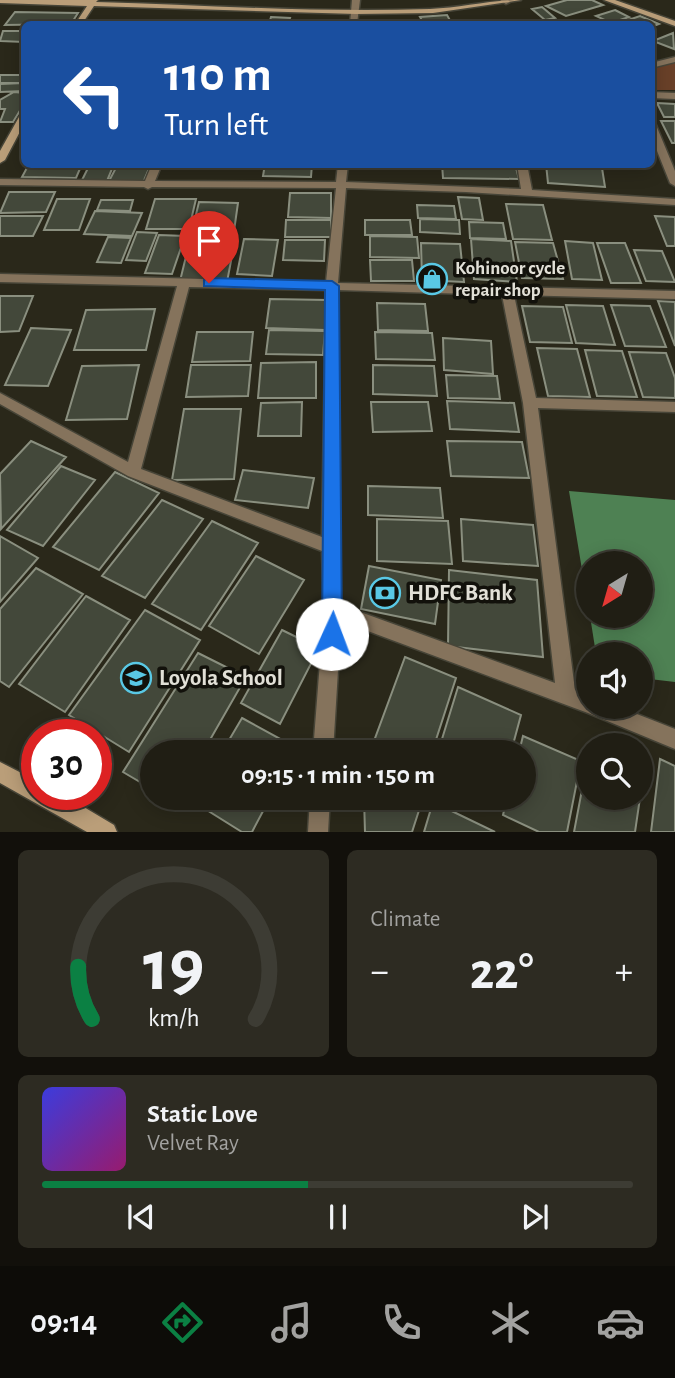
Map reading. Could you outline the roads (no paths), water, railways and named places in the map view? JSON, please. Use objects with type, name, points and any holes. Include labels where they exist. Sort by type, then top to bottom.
[{"type":"main road","points":[[0,1],[356,12],[433,11],[517,0]]},
{"type":"main road","points":[[608,0],[675,24]]},
{"type":"main road","points":[[81,21],[93,2]]},
{"type":"main road","points":[[0,160],[21,122]]},
{"type":"main road","points":[[0,772],[21,783]]},
{"type":"main road","points":[[69,810],[107,832]]},
{"type":"street","points":[[354,21],[356,0]]},
{"type":"street","points":[[655,65],[675,59]]},
{"type":"street","points":[[655,95],[675,96]]},
{"type":"street","points":[[655,135],[675,183]]},
{"type":"street","points":[[148,186],[155,168]]},
{"type":"street","points":[[324,740],[333,610],[330,547],[332,286],[342,168]]},
{"type":"street","points":[[523,168],[527,192]]},
{"type":"street","points":[[0,182],[148,186],[342,185],[527,192],[675,202]]},
{"type":"street","points":[[0,278],[675,295]]},
{"type":"street","points":[[133,472],[184,282]]},
{"type":"street","points":[[507,291],[530,403],[566,695]]},
{"type":"street","points":[[0,398],[133,472],[330,547]]},
{"type":"street","points":[[530,403],[675,407]]},
{"type":"street","points":[[333,610],[576,699]]},
{"type":"street","points":[[625,719],[675,739]]},
{"type":"street","points":[[318,832],[319,810]]},
{"type":"place","name":"Kohinoor cycle repair shop","points":[[432,279]]},
{"type":"place","name":"HDFC Bank","points":[[385,593]]},
{"type":"place","name":"Loyola School","points":[[136,678]]}]
